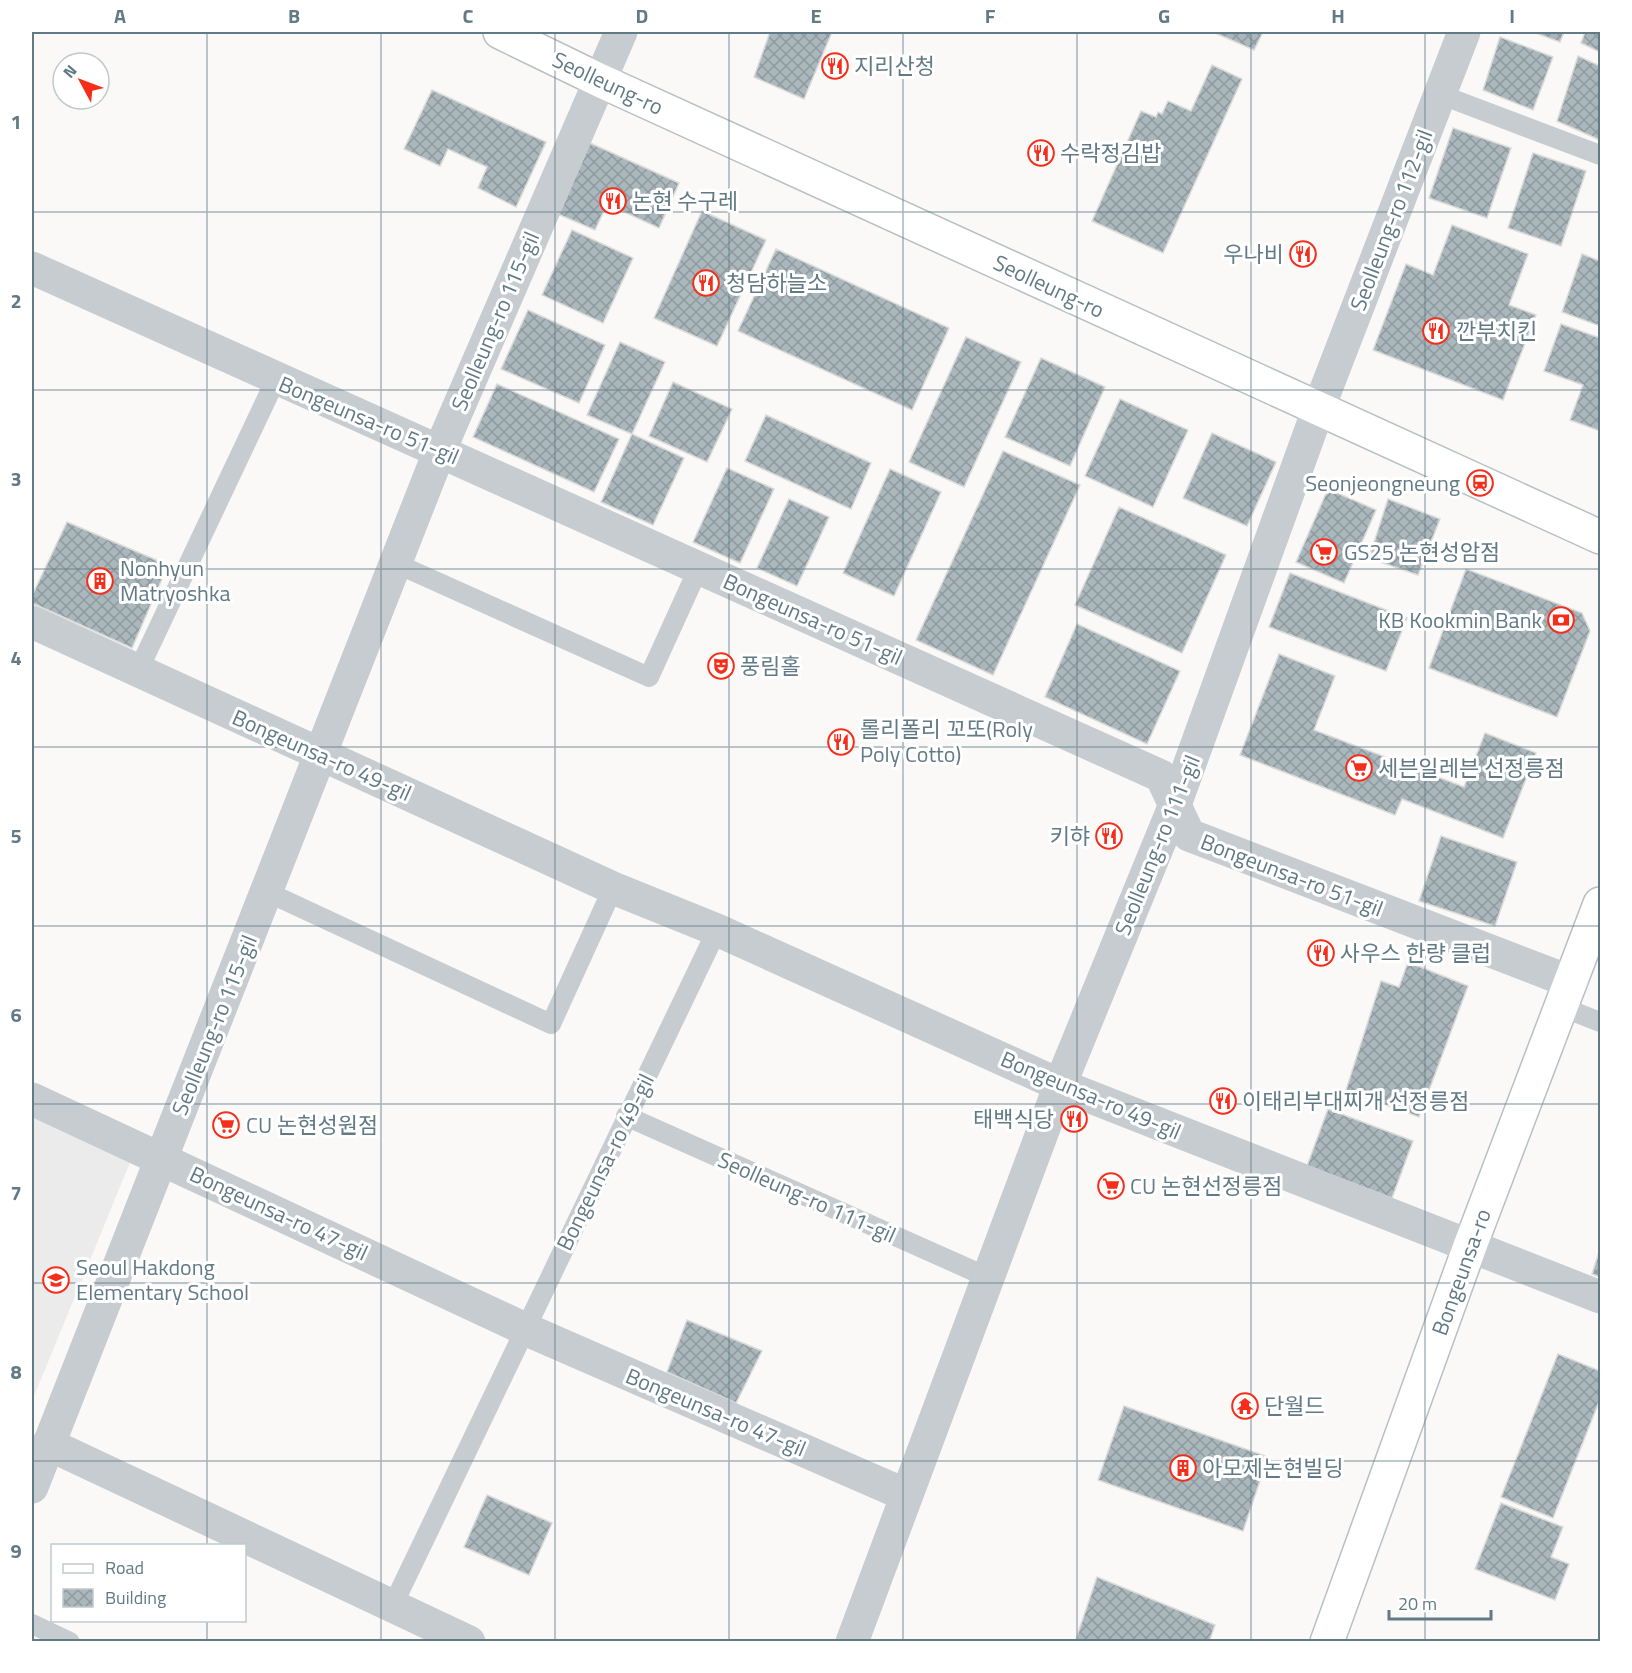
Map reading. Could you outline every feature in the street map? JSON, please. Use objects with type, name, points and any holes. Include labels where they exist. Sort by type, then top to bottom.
[{"type":"main road","name":"Seolleung-ro","points":[[500,32],[599,80],[1600,537]]},
{"type":"main road","name":"Bongeunsa-ro","points":[[1327,1641],[1470,1246],[1600,904]]},
{"type":"street","name":"Seolleung-ro 115-gil","points":[[32,1487],[394,563],[440,450],[621,32]]},
{"type":"street","name":"Seolleung-ro 112-gil","points":[[1318,410],[1462,32]]},
{"type":"street","name":"Bongeunsa-ro 51-gil","points":[[32,268],[1161,776],[1176,802],[1189,835],[1567,995]]},
{"type":"street","name":"Seolleung-ro 111-gil","points":[[852,1641],[1060,1085],[1176,802],[1318,410]]},
{"type":"street","name":"Bongeunsa-ro 49-gil","points":[[32,622],[614,888],[717,930],[1060,1085],[1600,1297]]},
{"type":"street","name":"Bongeunsa-ro 47-gil","points":[[32,1099],[525,1329],[906,1495]]},
{"type":"street","points":[[48,1444],[392,1607],[469,1641]]},
{"type":"lane","points":[[1439,94],[1600,155]]},
{"type":"lane","points":[[138,671],[276,379]]},
{"type":"lane","points":[[394,563],[649,677],[699,567]]},
{"type":"lane","points":[[267,892],[551,1024],[614,888]]},
{"type":"lane","name":"Bongeunsa-ro 49-gil","points":[[525,1329],[717,930]]},
{"type":"lane","points":[[1567,995],[1600,1022]]},
{"type":"lane","name":"Seolleung-ro 111-gil","points":[[626,1116],[987,1277]]},
{"type":"lane","points":[[392,1607],[525,1329]]},
{"type":"lane","points":[[32,1624],[70,1641]]},
{"type":"shaded area","name":"Seoul Hakdong Elementary School","points":[[32,1112],[131,1160],[32,1401]]},
{"type":"building","points":[[770,32],[832,32],[804,99],[754,77]]},
{"type":"building","points":[[1213,32],[1263,32],[1254,50]]},
{"type":"building","points":[[1533,32],[1564,32],[1560,42]]},
{"type":"building","points":[[1585,32],[1600,32],[1600,52],[1581,43]]},
{"type":"building","points":[[1500,37],[1553,57],[1533,110],[1483,90]]},
{"type":"building","points":[[1578,56],[1600,66],[1600,140],[1557,121]]},
{"type":"building","points":[[1212,65],[1242,79],[1163,253],[1092,221],[1141,111],[1156,117],[1158,112],[1162,114],[1168,101],[1191,111]]},
{"type":"building","points":[[432,90],[546,142],[516,207],[478,188],[487,167],[448,149],[440,166],[404,149]]},
{"type":"building","points":[[1453,128],[1511,148],[1487,218],[1429,198]]},
{"type":"building","points":[[590,143],[679,183],[659,228],[607,204],[595,230],[558,214]]},
{"type":"building","points":[[1533,153],[1586,171],[1561,246],[1508,228]]},
{"type":"building","points":[[702,211],[766,240],[717,346],[654,318]]},
{"type":"building","points":[[1452,225],[1528,254],[1509,305],[1536,315],[1503,400],[1373,350],[1406,264],[1433,275]]},
{"type":"building","points":[[572,230],[633,258],[603,323],[542,295]]},
{"type":"building","points":[[776,249],[949,328],[912,410],[738,331]]},
{"type":"building","points":[[1582,254],[1600,261],[1600,326],[1562,312]]},
{"type":"building","points":[[528,310],[605,345],[579,403],[501,369]]},
{"type":"building","points":[[1561,324],[1600,338],[1600,431],[1570,420],[1583,385],[1544,371]]},
{"type":"building","points":[[966,337],[1021,362],[964,487],[909,462]]},
{"type":"building","points":[[620,342],[665,362],[632,434],[587,415]]},
{"type":"building","points":[[1041,358],[1105,387],[1070,466],[1005,437]]},
{"type":"building","points":[[673,382],[732,409],[707,462],[649,436]]},
{"type":"building","points":[[497,384],[619,439],[594,492],[473,437]]},
{"type":"building","points":[[1120,399],[1188,430],[1153,507],[1085,476]]},
{"type":"building","points":[[766,415],[871,463],[851,509],[745,461]]},
{"type":"building","points":[[1212,433],[1276,462],[1247,526],[1183,498]]},
{"type":"building","points":[[632,434],[684,458],[653,525],[601,502]]},
{"type":"building","points":[[1003,451],[1080,485],[993,675],[916,640]]},
{"type":"building","points":[[727,468],[774,489],[740,563],[693,542]]},
{"type":"building","points":[[890,469],[941,492],[894,596],[843,573]]},
{"type":"building","points":[[1328,489],[1376,510],[1344,583],[1296,562]]},
{"type":"building","points":[[789,499],[829,517],[797,586],[757,568]]},
{"type":"building","points":[[1388,499],[1440,519],[1418,575],[1369,558]]},
{"type":"building","points":[[1119,507],[1226,555],[1182,653],[1075,605]]},
{"type":"building","name":"Nonhyun Matryoshka","points":[[67,522],[168,565],[132,648],[32,603],[32,596]]},
{"type":"building","points":[[1466,569],[1582,613],[1590,631],[1557,717],[1429,668]]},
{"type":"building","points":[[1290,573],[1407,618],[1386,671],[1269,627]]},
{"type":"building","points":[[1077,624],[1180,671],[1147,744],[1045,697]]},
{"type":"building","points":[[1279,654],[1335,676],[1314,730],[1464,787],[1485,733],[1536,753],[1503,838],[1402,799],[1395,815],[1240,755]]},
{"type":"building","points":[[1441,836],[1517,862],[1495,926],[1419,901]]},
{"type":"building","points":[[1408,962],[1468,986],[1419,1117],[1346,1090],[1381,981],[1399,987]]},
{"type":"building","points":[[1328,1109],[1413,1141],[1392,1198],[1307,1166]]},
{"type":"building","points":[[1600,1249],[1600,1277],[1592,1274]]},
{"type":"building","points":[[687,1320],[762,1351],[736,1403],[667,1372]]},
{"type":"building","points":[[1558,1354],[1600,1371],[1600,1399],[1553,1518],[1501,1497]]},
{"type":"building","name":"아모제논현빌딩","points":[[1124,1406],[1268,1457],[1243,1531],[1098,1480]]},
{"type":"building","points":[[487,1495],[552,1523],[529,1575],[464,1547]]},
{"type":"building","points":[[1501,1503],[1563,1527],[1551,1557],[1569,1564],[1555,1600],[1475,1569]]},
{"type":"building","points":[[1097,1577],[1215,1625],[1209,1642],[1075,1642]]},
{"type":"place","name":"지리산청","points":[[835,66]]},
{"type":"place","name":"수락정김밥","points":[[1041,153]]},
{"type":"place","name":"논현 수구레","points":[[613,201]]},
{"type":"place","name":"우나비","points":[[1303,254]]},
{"type":"place","name":"청담하늘소","points":[[706,283]]},
{"type":"place","name":"깐부치킨","points":[[1436,331]]},
{"type":"place","name":"Seonjeongneung","points":[[1480,483]]},
{"type":"place","name":"GS25 논현성암점","points":[[1324,552]]},
{"type":"place","name":"Nonhyun Matryoshka","points":[[100,581]]},
{"type":"place","name":"KB Kookmin Bank","points":[[1561,620]]},
{"type":"place","name":"풍림홀","points":[[721,666]]},
{"type":"place","name":"롤리폴리 꼬또(Roly Poly Cotto)","points":[[841,742]]},
{"type":"place","name":"세븐일레븐 선정릉점","points":[[1359,768]]},
{"type":"place","name":"키햐","points":[[1109,836]]},
{"type":"place","name":"사우스 한량 클럽","points":[[1321,953]]},
{"type":"place","name":"이태리부대찌개 선정릉점","points":[[1223,1101]]},
{"type":"place","name":"태백식당","points":[[1074,1119]]},
{"type":"place","name":"CU 논현성원점","points":[[226,1125]]},
{"type":"place","name":"CU 논현선정릉점","points":[[1111,1186]]},
{"type":"place","name":"Seoul Hakdong Elementary School","points":[[56,1280]]},
{"type":"place","name":"단월드","points":[[1245,1406]]},
{"type":"place","name":"아모제논현빌딩","points":[[1183,1468]]}]
